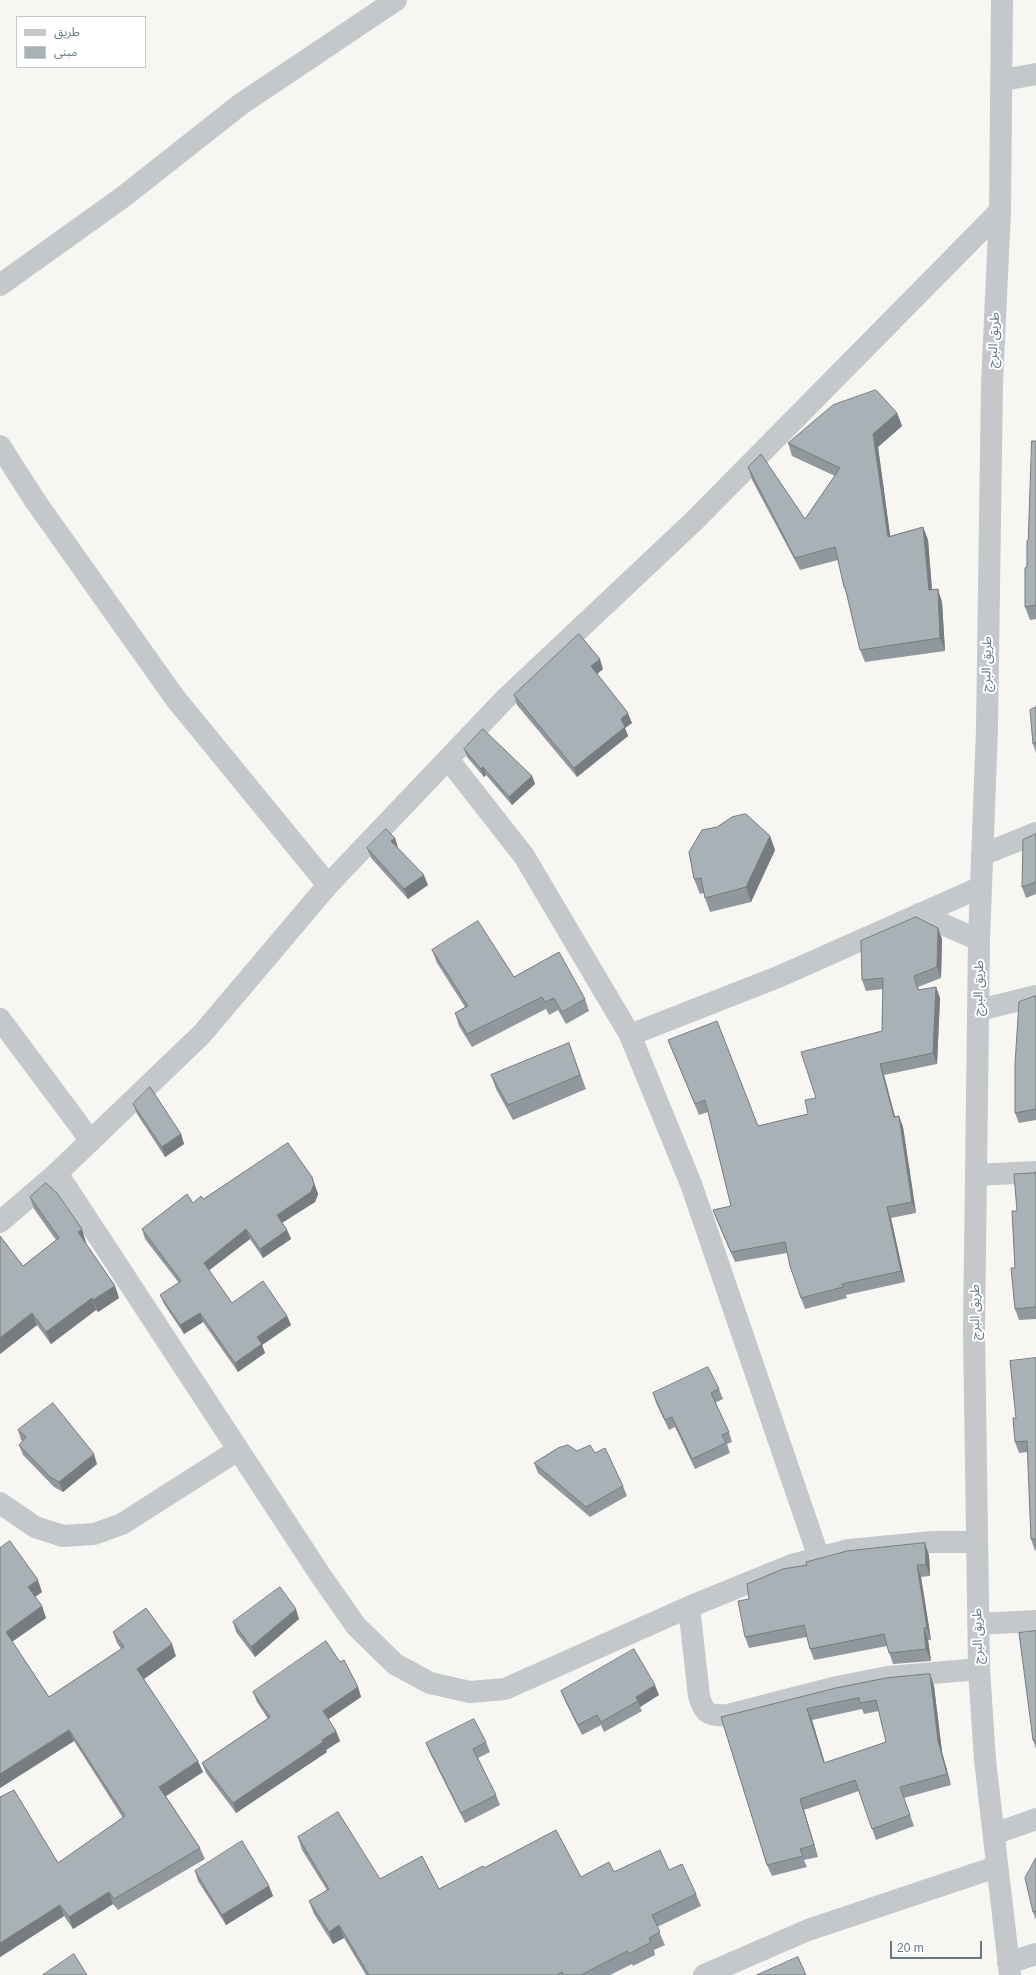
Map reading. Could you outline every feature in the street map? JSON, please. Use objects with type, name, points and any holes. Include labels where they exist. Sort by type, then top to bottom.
[{"type":"street","points":[[0,285],[123,197],[241,104],[396,0]]},
{"type":"street","name":"طريق البرج","points":[[1002,0],[1000,211],[992,383],[987,728],[979,940],[974,1337],[979,1669],[985,1760],[994,1834],[996,1867],[1009,1969]]},
{"type":"street","points":[[1002,80],[1036,74]]},
{"type":"street","points":[[0,1222],[57,1173],[202,1034],[328,885],[504,700],[694,521],[1000,211]]},
{"type":"street","points":[[0,446],[36,502],[175,698],[328,885]]},
{"type":"street","points":[[448,759],[524,856],[630,1035],[691,1184],[819,1558]]},
{"type":"street","points":[[982,855],[1036,833]]},
{"type":"street","points":[[630,1035],[778,977],[981,887]]},
{"type":"street","points":[[919,914],[979,940]]},
{"type":"street","points":[[979,1010],[1036,996]]},
{"type":"street","points":[[0,1019],[91,1140]]},
{"type":"street","points":[[976,1175],[1036,1172]]},
{"type":"street","points":[[57,1173],[238,1450],[356,1626],[395,1664],[430,1683],[470,1692],[505,1689],[689,1608],[792,1565],[849,1550],[917,1543],[977,1542]]},
{"type":"street","points":[[0,1503],[35,1527],[63,1536],[94,1534],[122,1524],[238,1450]]},
{"type":"street","points":[[689,1608],[699,1696],[702,1706],[706,1712],[715,1716],[728,1715],[837,1687],[888,1677],[979,1669]]},
{"type":"street","points":[[978,1624],[1036,1621]]},
{"type":"street","points":[[994,1834],[1036,1819]]},
{"type":"street","points":[[704,1975],[808,1930],[996,1867]]},
{"type":"street","points":[[1009,1969],[1036,1954]]},
{"type":"building","points":[[876,390],[897,413],[873,434],[888,537],[923,527],[929,590],[938,589],[940,638],[860,650],[835,547],[795,558],[748,467],[761,454],[805,519],[840,468],[788,443],[833,405]]},
{"type":"building","points":[[1032,441],[1036,441],[1036,605],[1025,607],[1025,568],[1027,567]]},
{"type":"building","points":[[579,634],[600,659],[591,666],[628,713],[621,719],[625,727],[574,768],[514,695]]},
{"type":"building","points":[[1036,707],[1036,742],[1033,744],[1030,710]]},
{"type":"building","points":[[483,729],[532,776],[509,797],[483,767],[481,769],[464,749]]},
{"type":"building","points":[[746,814],[770,836],[746,887],[705,898],[701,878],[694,879],[689,852],[702,830],[717,827],[732,817]]},
{"type":"building","points":[[386,829],[395,838],[391,841],[424,875],[404,889],[367,848]]},
{"type":"building","points":[[1036,834],[1036,882],[1022,887],[1023,840]]},
{"type":"building","points":[[916,917],[938,928],[937,967],[914,976],[918,990],[936,987],[933,1053],[880,1064],[894,1117],[899,1116],[912,1202],[887,1207],[901,1271],[842,1284],[843,1287],[801,1298],[790,1266],[785,1242],[731,1252],[713,1210],[731,1206],[705,1100],[695,1104],[668,1040],[717,1021],[758,1126],[808,1114],[805,1100],[816,1098],[801,1052],[882,1031],[883,978],[862,980],[861,941]]},
{"type":"building","points":[[478,921],[514,977],[559,952],[585,999],[562,1012],[554,998],[545,1002],[542,997],[467,1034],[455,1013],[468,1006],[432,950]]},
{"type":"building","points":[[1036,996],[1036,1109],[1015,1113],[1015,1064],[1019,1002]]},
{"type":"building","points":[[569,1043],[580,1075],[508,1105],[491,1075]]},
{"type":"building","points":[[150,1087],[181,1134],[162,1147],[133,1104]]},
{"type":"building","points":[[288,1143],[312,1177],[314,1184],[311,1192],[277,1215],[287,1230],[260,1249],[246,1229],[204,1263],[232,1303],[263,1281],[287,1316],[257,1337],[262,1344],[235,1363],[200,1313],[180,1325],[160,1295],[181,1281],[142,1229],[187,1194],[193,1203],[201,1196],[203,1199]]},
{"type":"building","points":[[1036,1172],[1036,1307],[1015,1309],[1011,1268],[1015,1268],[1012,1211],[1017,1211],[1014,1174]]},
{"type":"building","points":[[46,1183],[57,1193],[82,1229],[78,1232],[115,1286],[93,1300],[92,1298],[46,1332],[32,1313],[0,1338],[0,1236],[23,1266],[59,1238],[30,1197]]},
{"type":"building","points":[[1036,1358],[1036,1539],[1031,1539],[1027,1441],[1015,1442],[1013,1418],[1016,1418],[1010,1361]]},
{"type":"building","points":[[708,1367],[719,1389],[711,1393],[729,1432],[722,1435],[726,1443],[692,1459],[672,1417],[665,1420],[653,1393]]},
{"type":"building","points":[[53,1403],[94,1454],[59,1482],[50,1477],[19,1445],[26,1437],[18,1430]]},
{"type":"building","points":[[568,1445],[577,1451],[590,1445],[595,1453],[605,1448],[623,1486],[586,1507],[534,1463],[558,1448]]},
{"type":"building","points":[[10,1541],[38,1580],[28,1587],[42,1606],[6,1632],[49,1697],[124,1647],[113,1632],[146,1608],[172,1644],[137,1669],[198,1761],[159,1787],[200,1848],[114,1899],[109,1892],[69,1917],[60,1905],[0,1943],[0,1797],[14,1790],[58,1863],[125,1816],[69,1730],[0,1774],[0,1548]]},
{"type":"building","points":[[925,1543],[926,1565],[917,1565],[927,1628],[924,1628],[926,1649],[889,1653],[884,1634],[810,1649],[804,1625],[745,1637],[738,1601],[749,1599],[747,1584],[783,1569],[807,1565],[806,1562],[847,1551]]},
{"type":"building","points":[[280,1587],[296,1609],[251,1647],[233,1622]]},
{"type":"building","points":[[1036,1631],[1036,1740],[1033,1740],[1019,1633]]},
{"type":"building","points":[[326,1641],[340,1662],[344,1660],[358,1687],[323,1711],[336,1731],[322,1740],[323,1742],[233,1803],[202,1763],[270,1717],[253,1692]]},
{"type":"building","points":[[634,1649],[655,1685],[636,1697],[638,1701],[601,1722],[597,1715],[578,1725],[561,1691]]},
{"type":"building","points":[[930,1674],[938,1741],[947,1774],[900,1787],[910,1815],[872,1829],[855,1780],[800,1799],[814,1845],[800,1849],[803,1856],[767,1865],[721,1717],[836,1688],[886,1678]],"holes":[[[859,1698],[860,1703],[876,1700],[886,1742],[824,1763],[807,1709]]]},
{"type":"building","points":[[474,1719],[486,1742],[473,1749],[496,1795],[461,1813],[426,1743]]},
{"type":"building","points":[[338,1812],[380,1879],[422,1856],[439,1889],[483,1866],[484,1868],[556,1830],[581,1877],[609,1862],[614,1872],[660,1850],[669,1870],[682,1864],[696,1894],[652,1915],[660,1932],[649,1938],[651,1942],[629,1954],[627,1951],[581,1975],[563,1975],[562,1972],[556,1975],[369,1975],[339,1925],[329,1932],[309,1901],[329,1889],[298,1837]]},
{"type":"building","points":[[242,1841],[269,1886],[222,1915],[195,1871]]},
{"type":"building","points":[[1036,1858],[1036,1911],[1033,1912],[1025,1878]]},
{"type":"building","points":[[74,1954],[87,1975],[43,1975]]},
{"type":"building","points":[[798,1957],[806,1975],[757,1975]]}]
